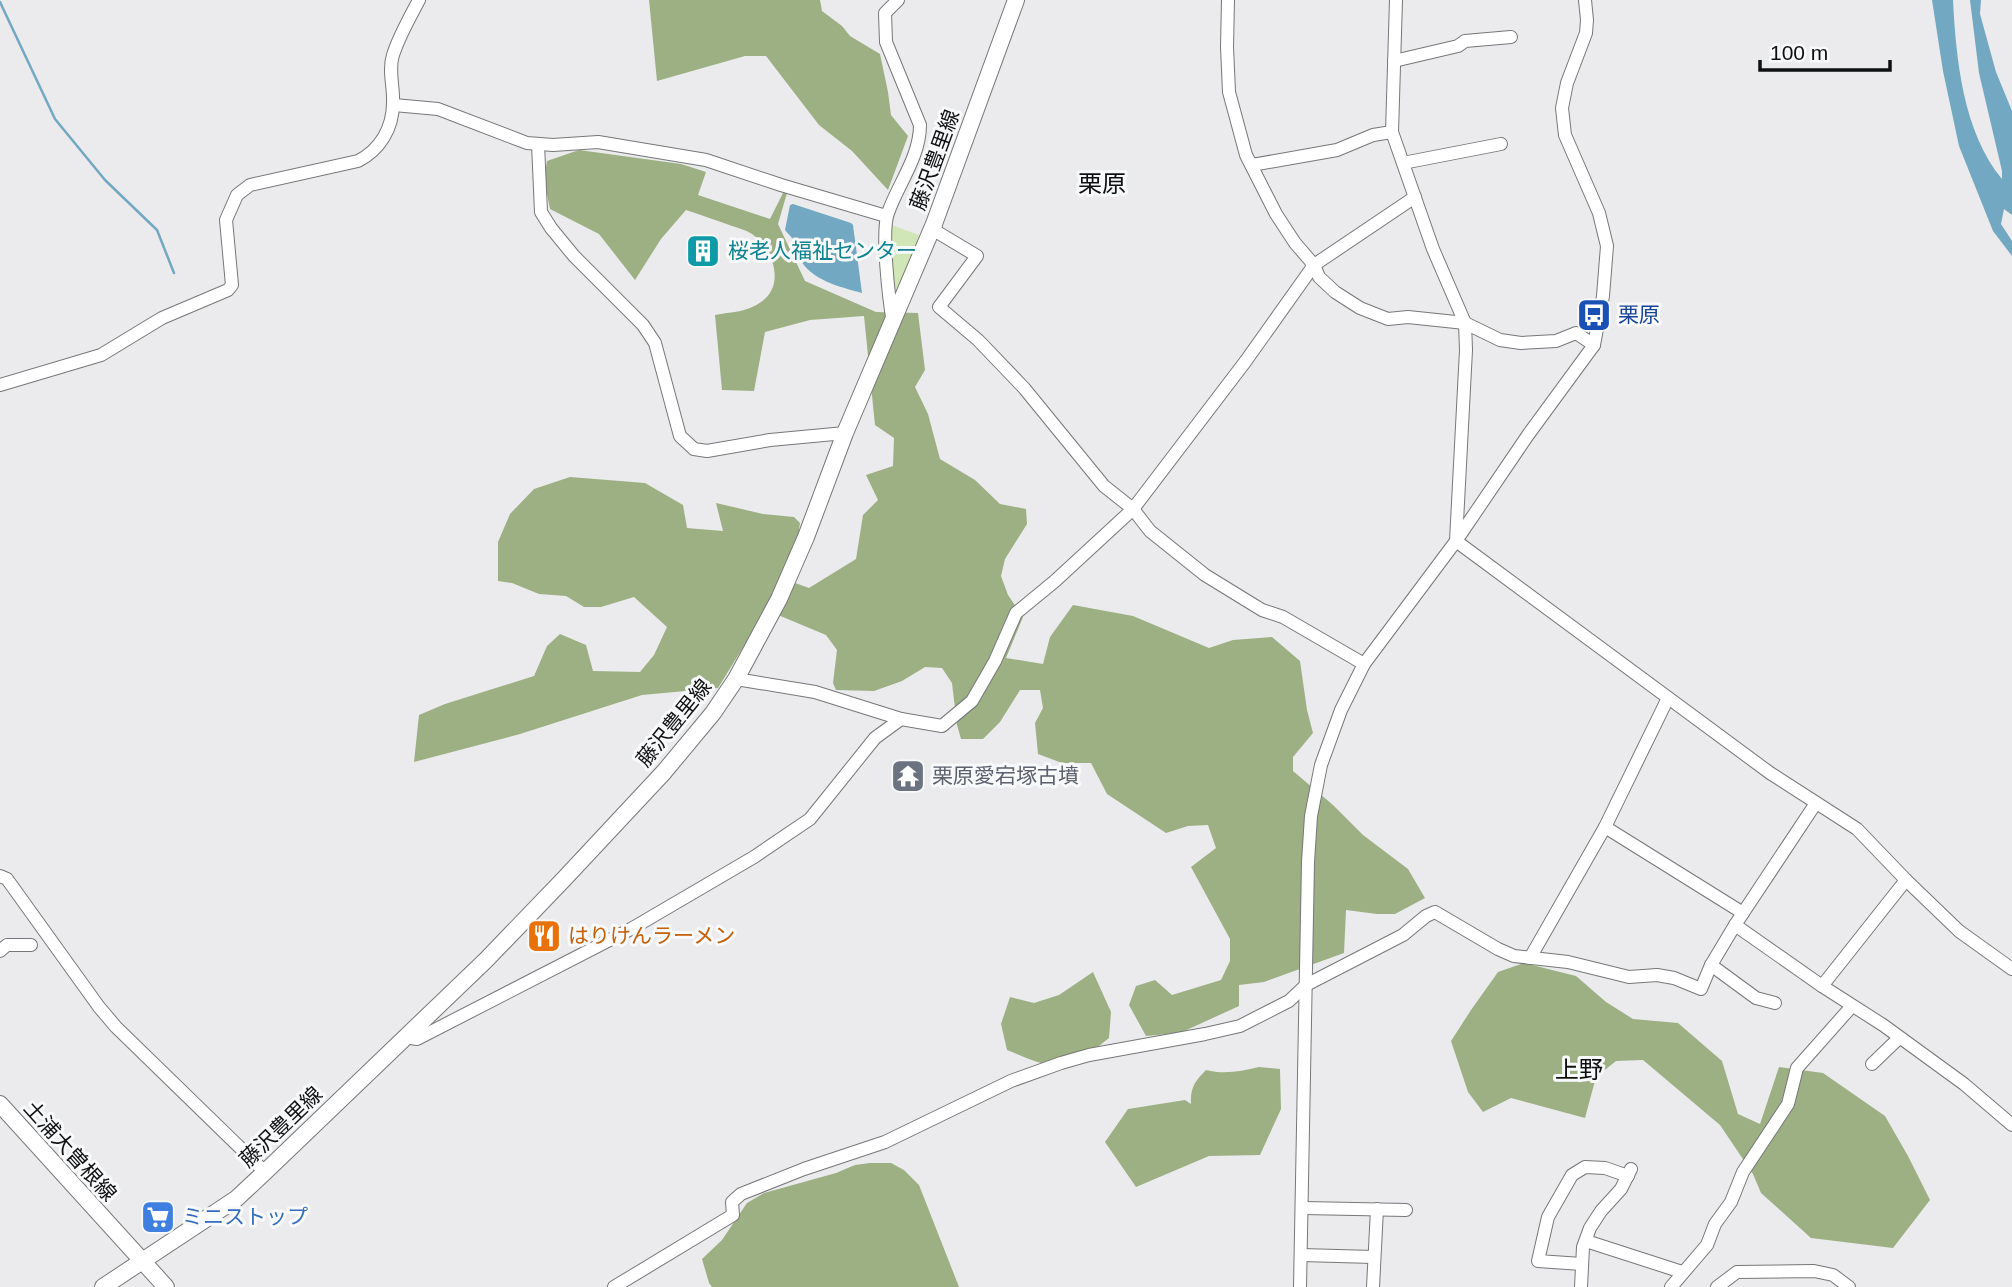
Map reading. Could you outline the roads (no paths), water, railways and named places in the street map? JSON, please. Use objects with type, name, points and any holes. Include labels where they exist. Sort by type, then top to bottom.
[{"type":"main road","name":"藤沢豊里線","points":[[103,1287],[236,1199],[265,1172],[486,960],[655,782],[713,713],[736,679],[779,599],[806,537],[845,433],[934,224],[1017,0]]},
{"type":"main road","name":"土浦大曽根線","points":[[0,1104],[166,1287]]},
{"type":"street","points":[[0,384],[101,355],[162,318],[228,290],[232,285],[226,220],[237,195],[250,185],[345,165],[372,154],[386,133],[394,105],[391,69],[393,55],[419,0]]},
{"type":"street","points":[[893,323],[889,299],[886,216],[914,155],[920,135],[920,125],[886,42],[886,13],[898,0]]},
{"type":"street","points":[[1228,0],[1229,92],[1246,155],[1276,214],[1314,265],[1319,277],[1335,292],[1360,308],[1388,319],[1408,317],[1465,323],[1500,340],[1521,343],[1556,341],[1576,333],[1594,345]]},
{"type":"street","points":[[1396,0],[1392,132],[1433,249],[1465,323],[1466,350],[1456,541]]},
{"type":"street","points":[[1300,1287],[1308,839],[1314,792],[1341,710],[1364,664],[1456,541],[1528,435],[1594,345],[1603,296],[1607,246],[1599,214],[1565,135],[1562,108],[1567,83],[1586,33],[1585,0]]},
{"type":"street","points":[[1394,61],[1458,46],[1465,41],[1511,37]]},
{"type":"street","points":[[394,105],[438,109],[519,140],[538,144],[598,142],[706,160],[886,216]]},
{"type":"street","points":[[1252,165],[1337,150],[1373,135],[1392,132]]},
{"type":"street","points":[[538,144],[541,212],[574,256],[643,325],[655,343],[680,436],[694,449],[707,451],[770,440],[845,433]]},
{"type":"street","points":[[1403,163],[1501,144]]},
{"type":"street","points":[[736,679],[815,692],[901,719],[942,726],[972,701],[995,661],[1016,613],[1133,509],[1245,362],[1314,265],[1415,197]]},
{"type":"street","points":[[934,224],[937,232],[977,256],[939,307],[978,340],[1024,388],[1104,486],[1133,509],[1150,531],[1205,575],[1262,610],[1283,617],[1364,664]]},
{"type":"street","points":[[1456,541],[1770,773],[1857,829],[1959,930],[2012,969]]},
{"type":"street","points":[[1530,958],[1605,827],[1668,698]]},
{"type":"street","points":[[406,1037],[417,1040],[595,948],[754,857],[810,819],[876,737],[901,719]]},
{"type":"street","points":[[614,1287],[733,1214],[732,1202],[741,1194],[804,1169],[885,1142],[1011,1081],[1061,1063],[1089,1055],[1240,1026],[1289,1001],[1306,985],[1403,935],[1435,912],[1514,956],[1568,962],[1629,977],[1657,975],[1674,978],[1701,989],[1711,965],[1742,913],[1815,803]]},
{"type":"street","points":[[1605,827],[1742,913]]},
{"type":"street","points":[[0,876],[8,879],[116,1027],[265,1172]]},
{"type":"street","points":[[1822,986],[1906,880]]},
{"type":"street","points":[[1735,925],[1964,1084],[2012,1125]]},
{"type":"street","points":[[0,951],[7,945],[31,945]]},
{"type":"street","points":[[1711,965],[1756,998],[1775,1003]]},
{"type":"street","points":[[1671,1287],[1707,1245],[1715,1224],[1731,1202],[1743,1172],[1788,1104],[1797,1068],[1852,1006]]},
{"type":"street","points":[[1872,1064],[1899,1038]]},
{"type":"street","points":[[1581,1287],[1583,1247],[1590,1228],[1601,1210],[1621,1189],[1630,1172],[1585,1167],[1572,1175],[1548,1217],[1538,1261],[1582,1265]]},
{"type":"street","points":[[1303,1208],[1406,1210]]},
{"type":"street","points":[[1373,1287],[1377,1209]]},
{"type":"street","points":[[1586,1241],[1682,1272]]},
{"type":"street","points":[[1301,1255],[1374,1257]]},
{"type":"street","points":[[1717,1287],[1737,1272],[1814,1271],[1833,1275],[1849,1287]]},
{"type":"water","points":[[1932,0],[1953,0],[1956,46],[1970,117],[1978,140],[2002,179],[1979,73],[1970,0],[1981,0],[1980,14],[1996,72],[2012,111],[2012,215],[2004,209],[2001,224],[2012,241],[2012,256],[1993,231],[1959,146]]},
{"type":"water","points":[[790,205],[853,225],[862,293],[827,282],[805,266],[793,240],[785,230]]},
{"type":"waterway","points":[[0,2],[55,119],[105,180],[157,230],[174,273]]},
{"type":"place","name":"桜老人福祉センター","points":[[703,251]]},
{"type":"place","name":"栗原","points":[[1594,315]]},
{"type":"place","name":"栗原愛宕塚古墳","points":[[908,776]]},
{"type":"place","name":"はりけんラーメン","points":[[544,936]]},
{"type":"place","name":"ミニストップ","points":[[158,1217]]},
{"type":"district","name":"栗原","points":[[1102,184]]},
{"type":"district","name":"上野","points":[[1579,1070]]}]
